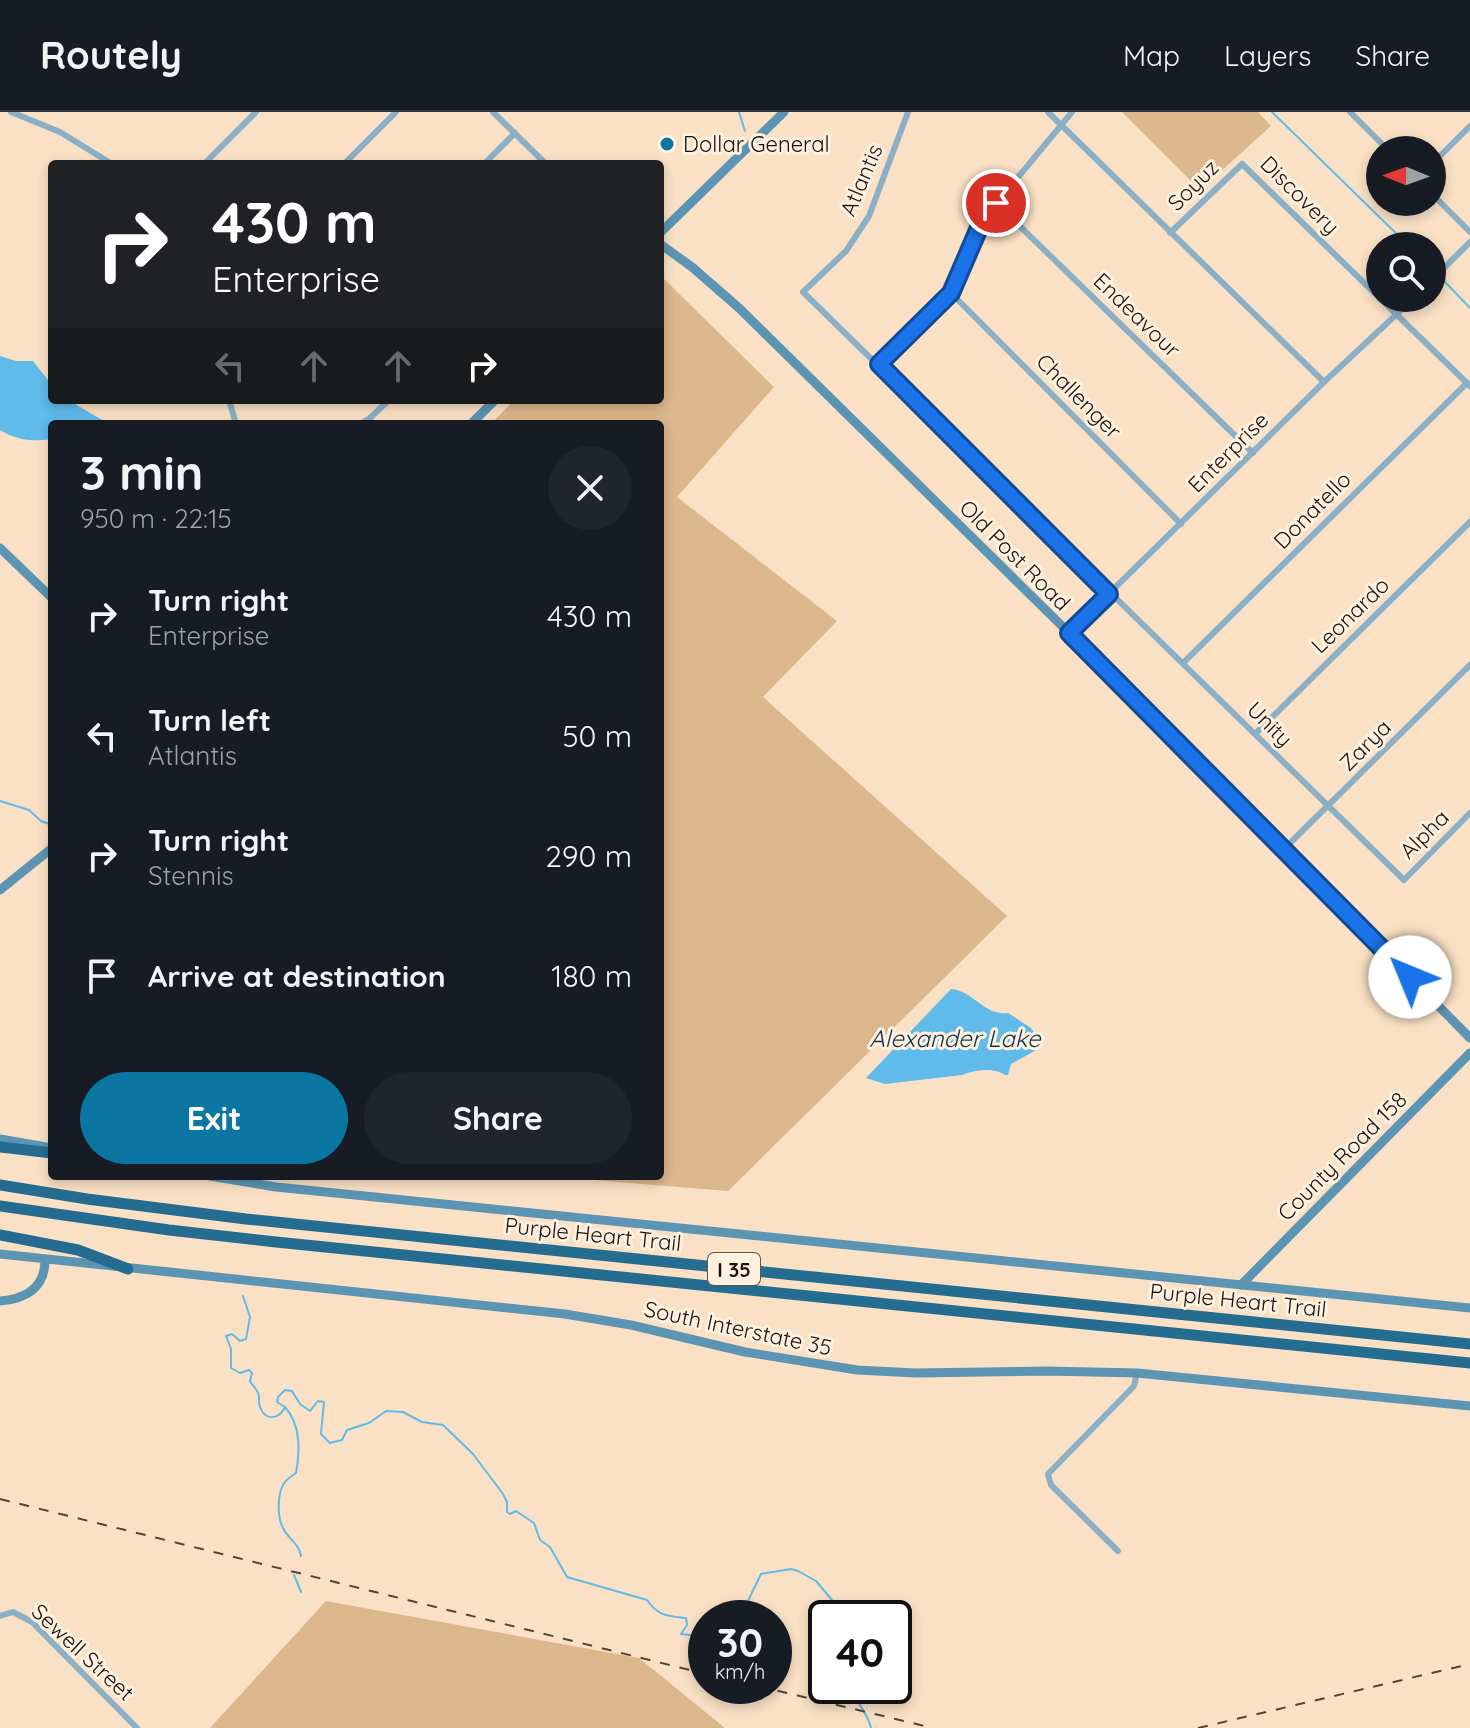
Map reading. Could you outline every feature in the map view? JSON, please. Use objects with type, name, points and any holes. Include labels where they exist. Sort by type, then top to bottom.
[{"type":"highway","points":[[0,1147],[48,1150]]},
{"type":"highway","name":"Purple Heart Trail","points":[[0,1185],[246,1219],[1470,1344]]},
{"type":"highway","name":"Purple Heart Trail","points":[[0,1206],[245,1239],[1470,1363]]},
{"type":"highway","points":[[0,1235],[78,1250],[128,1269]]},
{"type":"main road","points":[[664,229],[784,112]]},
{"type":"main road","name":"Old Post Road","points":[[664,247],[739,308],[1069,633],[1470,1038]]},
{"type":"main road","points":[[475,420],[491,404]]},
{"type":"main road","points":[[0,548],[48,594]]},
{"type":"main road","points":[[0,890],[48,851]]},
{"type":"main road","name":"County Road 158","points":[[1241,1285],[1470,1053]]},
{"type":"main road","points":[[0,1139],[48,1149]]},
{"type":"main road","points":[[234,1180],[276,1187],[1470,1308]]},
{"type":"main road","name":"South Interstate 35","points":[[0,1254],[565,1314],[631,1325],[760,1355],[857,1370],[1137,1373],[1470,1406]]},
{"type":"main road","points":[[0,1301],[9,1301],[38,1288],[45,1274],[45,1260]]},
{"type":"street","points":[[11,112],[60,132],[106,160]]},
{"type":"street","points":[[208,160],[256,112]]},
{"type":"street","points":[[348,160],[396,112]]},
{"type":"street","points":[[493,112],[542,160]]},
{"type":"street","name":"Atlantis","points":[[908,112],[869,216],[846,251],[803,292],[1109,594]]},
{"type":"street","points":[[1048,112],[1324,382]]},
{"type":"street","points":[[879,364],[951,293],[979,228],[1072,112]]},
{"type":"street","points":[[1350,112],[1374,136]]},
{"type":"street","points":[[1446,150],[1470,126]]},
{"type":"street","points":[[488,160],[515,133]]},
{"type":"street","name":"Soyuz","points":[[1170,233],[1242,164]]},
{"type":"street","name":"Discovery","points":[[1242,164],[1468,384]]},
{"type":"street","name":"Endeavour","points":[[996,203],[1253,453]]},
{"type":"street","points":[[1446,208],[1470,232]]},
{"type":"street","points":[[1446,266],[1470,242]]},
{"type":"street","name":"Challenger","points":[[951,293],[1181,524]]},
{"type":"street","name":"Enterprise","points":[[1069,633],[1324,382],[1400,312]]},
{"type":"street","name":"Donatello","points":[[1183,663],[1468,384]]},
{"type":"street","points":[[367,420],[385,404]]},
{"type":"street","name":"Leonardo","points":[[1255,734],[1470,522]]},
{"type":"street","name":"Unity","points":[[1109,594],[1404,880]]},
{"type":"street","name":"Zarya","points":[[1284,849],[1470,665]]},
{"type":"street","name":"Alpha","points":[[1404,880],[1470,813]]},
{"type":"street","points":[[1118,1551],[1051,1485],[1048,1474],[1134,1386],[1137,1373]]},
{"type":"street","name":"Sewell Street","points":[[0,1616],[13,1612],[32,1622],[137,1728]]},
{"type":"shaded area","points":[[1122,112],[1258,112],[1271,126],[1200,190]]},
{"type":"shaded area","points":[[664,279],[774,387],[677,497],[837,621],[763,697],[1007,916],[728,1191],[593,1180],[664,1180],[664,420],[495,420],[510,404],[664,404]]},
{"type":"shaded area","points":[[326,1601],[639,1658],[688,1698],[688,1704],[696,1704],[725,1728],[210,1728]]},
{"type":"water","points":[[0,356],[16,361],[33,361],[48,380],[48,404],[75,404],[102,420],[48,420],[48,439],[18,438],[0,430]]},
{"type":"water","name":"Alexander Lake","points":[[951,989],[966,994],[992,1011],[1008,1013],[1031,1028],[1041,1042],[1040,1048],[1011,1064],[1008,1075],[984,1070],[885,1084],[866,1078]]},
{"type":"waterway","points":[[739,112],[745,131]]},
{"type":"waterway","points":[[1272,112],[1395,232]]},
{"type":"waterway","points":[[1446,283],[1470,308]]},
{"type":"waterway","points":[[0,801],[29,810],[48,824]]},
{"type":"waterway","points":[[243,1296],[250,1317],[246,1339],[240,1341],[232,1334],[226,1336],[231,1349],[231,1368],[240,1373],[249,1370],[252,1373],[250,1381],[258,1393],[259,1405],[265,1415],[276,1416],[285,1407],[297,1430],[296,1473],[282,1486],[279,1511],[283,1528],[301,1556]]},
{"type":"waterway","points":[[285,1407],[277,1402],[285,1390],[292,1391],[300,1404],[310,1411],[318,1401],[324,1402],[321,1434],[330,1443],[342,1440],[347,1430],[369,1423],[386,1411],[403,1412],[422,1422],[443,1425],[473,1454],[503,1494],[507,1512],[516,1511],[534,1523],[540,1540],[550,1547],[567,1577],[647,1600],[664,1614],[686,1618],[687,1625],[681,1634],[688,1635]]},
{"type":"waterway","points":[[748,1600],[761,1574],[791,1569],[816,1581],[832,1600]]},
{"type":"waterway","points":[[294,1575],[301,1592]]},
{"type":"waterway","points":[[859,1704],[871,1728]]},
{"type":"railway","points":[[0,1499],[688,1670]]},
{"type":"railway","points":[[1198,1728],[1470,1664]]},
{"type":"railway","points":[[792,1694],[933,1728]]},
{"type":"place","name":"Dollar General","points":[[667,144]]},
{"type":"route","points":[[996,203],[979,228],[951,293],[879,364],[1109,594],[1069,633],[1410,977]]}]
